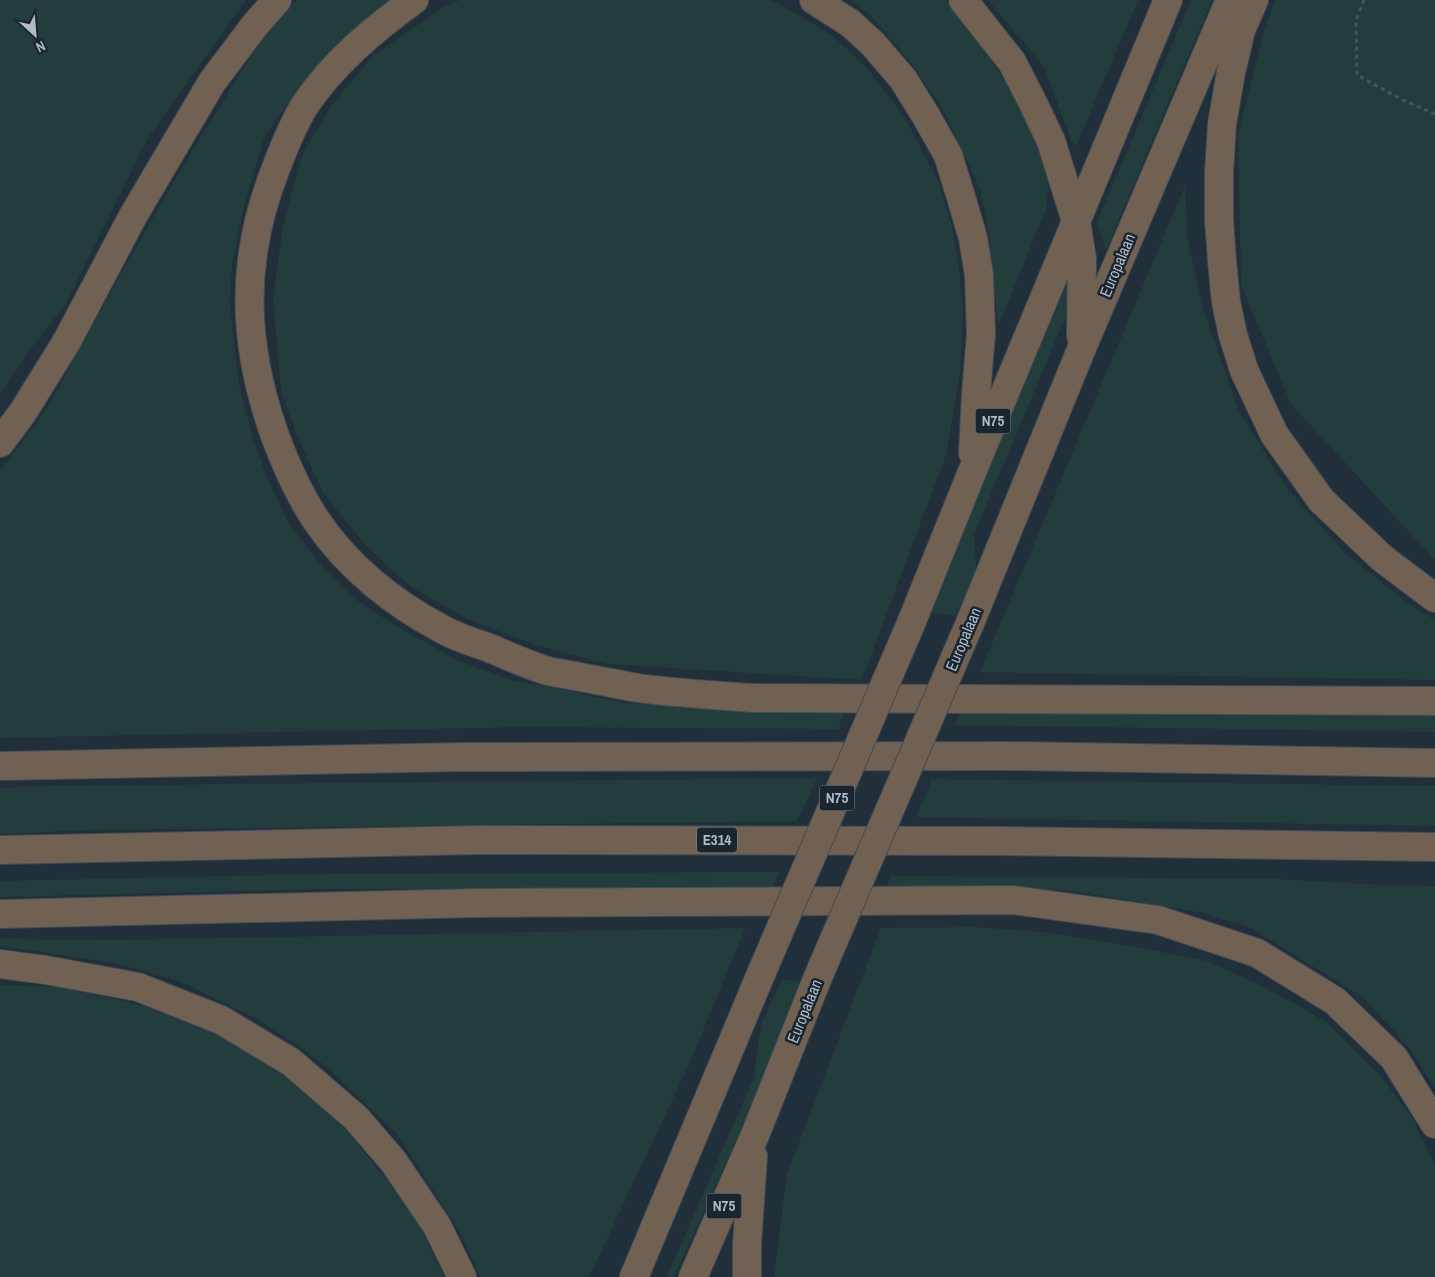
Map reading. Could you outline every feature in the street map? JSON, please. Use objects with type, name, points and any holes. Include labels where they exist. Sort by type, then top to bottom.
[{"type":"highway","points":[[0,443],[67,341],[133,216],[212,82],[276,0]]},
{"type":"highway","points":[[414,0],[353,48],[325,78],[304,107],[282,153],[259,218],[252,251],[249,308],[252,350],[258,384],[282,455],[298,489],[317,522],[343,554],[372,582],[405,607],[444,630],[546,670],[639,688],[752,698],[1435,701]]},
{"type":"highway","points":[[814,0],[850,23],[873,44],[903,79],[948,155],[973,238],[979,275],[981,334],[972,472]]},
{"type":"highway","points":[[963,0],[1012,62],[1051,141],[1076,221],[1082,259],[1081,350]]},
{"type":"highway","name":"N75","points":[[634,1277],[912,621],[1168,0]]},
{"type":"highway","name":"Europalaan","points":[[694,1277],[755,1135],[818,977],[970,623],[1081,350],[1230,0]]},
{"type":"highway","points":[[1254,0],[1241,30],[1231,72],[1222,124],[1218,173],[1222,261],[1226,302],[1233,335],[1244,370],[1274,434],[1321,500],[1382,558],[1435,598]]},
{"type":"highway","points":[[0,766],[462,757],[999,756],[1435,763]]},
{"type":"highway","name":"E314","points":[[0,850],[477,840],[1000,841],[1435,847]]},
{"type":"highway","points":[[0,914],[476,902],[1013,900],[1158,920],[1257,953],[1336,1001],[1394,1058],[1435,1124]]},
{"type":"highway","points":[[0,964],[46,970],[138,987],[221,1020],[291,1062],[356,1118],[393,1161],[437,1226],[462,1277]]},
{"type":"highway","points":[[747,1277],[747,1245],[755,1135]]},
{"type":"highway","points":[[647,1277],[652,1236]]},
{"type":"path","points":[[1364,0],[1356,20],[1357,74],[1403,100],[1435,114]]},
{"type":"green space","points":[[0,0],[246,0],[148,138],[66,304],[26,355],[0,394]]},
{"type":"green space","points":[[297,0],[392,0],[350,34],[311,74],[265,135],[244,207],[232,264],[230,304],[239,385],[253,438],[268,480],[288,522],[324,569],[355,599],[396,626],[459,661],[515,681],[553,687],[622,703],[845,711],[838,729],[516,727],[0,738],[0,471],[46,410],[183,166],[266,32]]},
{"type":"green space","points":[[460,0],[770,0],[782,5],[833,36],[867,68],[905,118],[938,181],[951,223],[959,265],[963,314],[960,373],[946,455],[862,680],[607,664],[533,644],[469,620],[411,587],[367,547],[323,493],[298,438],[281,391],[273,299],[283,226],[302,155],[332,104],[374,55],[444,7]]},
{"type":"green space","points":[[850,0],[946,0],[973,33],[1013,93],[1028,124],[1048,178],[1047,207],[998,326],[988,227],[980,189],[942,108],[908,59],[868,13]]},
{"type":"green space","points":[[988,0],[1138,0],[1076,146],[1071,140],[1044,67]]},
{"type":"green space","points":[[1191,0],[1212,0],[1106,250],[1097,222]]},
{"type":"green space","points":[[1275,0],[1435,0],[1435,560],[1291,404],[1241,285],[1238,134],[1264,31]]},
{"type":"green space","points":[[1185,186],[1187,236],[1203,309],[1239,411],[1286,487],[1345,553],[1409,604],[1435,620],[1435,680],[980,672]]},
{"type":"green space","points":[[1067,284],[1072,302],[974,534],[977,575],[955,616],[928,612]]},
{"type":"green space","points":[[962,708],[1435,715],[1435,732],[955,725]]},
{"type":"green space","points":[[817,778],[797,821],[91,830],[0,834],[0,788]]},
{"type":"green space","points":[[932,779],[1435,786],[1435,826],[916,817]]},
{"type":"green space","points":[[779,872],[773,888],[329,889],[0,897],[0,881],[325,874]]},
{"type":"green space","points":[[891,876],[1274,879],[1435,886],[1435,1089],[1408,1046],[1362,997],[1249,927],[1198,912],[1068,890],[885,889]]},
{"type":"green space","points":[[975,927],[1052,933],[1132,946],[1206,961],[1259,984],[1325,1021],[1379,1074],[1413,1119],[1435,1165],[1435,1277],[774,1277],[787,1174],[881,928]]},
{"type":"green space","points":[[745,928],[691,1060],[589,1277],[480,1277],[463,1237],[397,1134],[323,1064],[261,1021],[179,981],[115,963],[0,946],[0,939],[119,940]]},
{"type":"green space","points":[[782,980],[808,982],[674,1277],[667,1277],[754,1077],[761,1024]]},
{"type":"green space","points":[[0,985],[58,987],[145,1006],[228,1039],[287,1078],[343,1126],[388,1182],[419,1226],[444,1277],[0,1277]]}]
